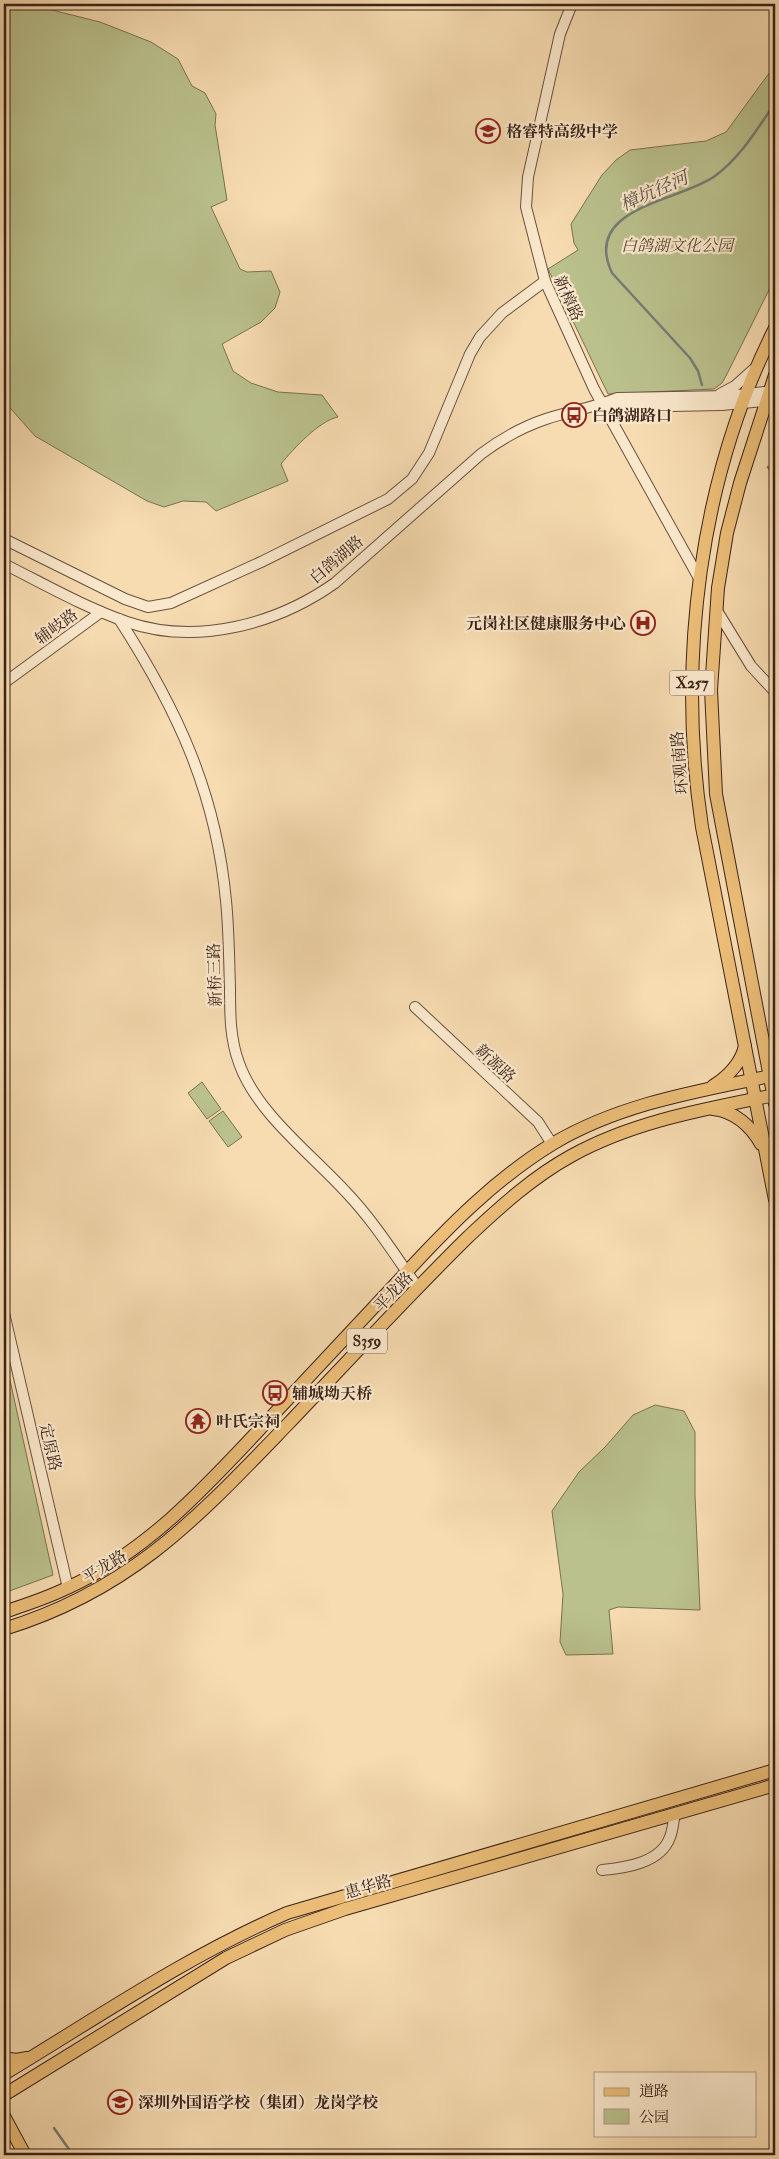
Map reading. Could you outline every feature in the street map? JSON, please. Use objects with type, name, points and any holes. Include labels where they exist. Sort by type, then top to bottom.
[{"type":"main road","name":"环观南路","points":[[775,328],[745,399],[715,499],[700,580],[692,696],[694,765],[704,835],[775,1200]]},
{"type":"main road","name":"环观南路","points":[[775,376],[772,396],[732,509],[722,561],[716,609],[711,690],[716,794],[775,1098]]},
{"type":"main road","points":[[760,1027],[775,1054]]},
{"type":"main road","points":[[708,1089],[731,1071],[740,1057],[744,1046]]},
{"type":"main road","name":"S359","points":[[751,1080],[772,1076]]},
{"type":"main road","name":"平龙路","points":[[4,1612],[68,1588],[127,1553],[183,1508],[212,1480],[457,1219],[493,1187],[552,1144],[609,1116],[674,1096],[751,1080]]},
{"type":"main road","name":"平龙路","points":[[4,1629],[46,1614],[86,1596],[119,1578],[170,1541],[218,1497],[418,1288],[491,1215],[549,1169],[571,1156],[614,1136],[663,1120],[755,1099],[775,1098]]},
{"type":"main road","points":[[705,1109],[723,1111],[740,1119],[754,1133],[766,1152]]},
{"type":"main road","name":"惠华路","points":[[4,2074],[195,1958],[287,1913],[775,1770]]},
{"type":"main road","name":"惠华路","points":[[4,2095],[204,1971],[246,1948],[285,1930],[344,1909],[775,1785]]},
{"type":"main road","points":[[4,2058],[16,2060],[37,2054]]},
{"type":"main road","points":[[4,2116],[25,2155]]},
{"type":"street","name":"新樟路","points":[[572,4],[560,34],[526,192],[526,207],[544,281],[603,405],[700,580]]},
{"type":"street","points":[[4,539],[125,599],[148,607],[172,603],[261,562],[388,498],[406,485],[421,467],[429,453],[470,354],[480,337],[502,313],[544,281]]},
{"type":"street","points":[[713,396],[735,386],[758,365]]},
{"type":"street","name":"白鸽湖路","points":[[4,564],[101,612],[150,628],[199,631],[243,625],[285,611],[321,593],[335,583],[407,518],[496,443],[512,433],[548,418],[603,405],[617,398],[713,396],[745,399]]},
{"type":"street","points":[[745,399],[772,396]]},
{"type":"street","name":"白鸽湖路","points":[[603,405],[619,407],[745,399]]},
{"type":"street","points":[[716,609],[750,666],[775,692]]},
{"type":"street","name":"辅岐路","points":[[4,683],[101,612]]},
{"type":"street","name":"新桥三路","points":[[120,619],[146,660],[171,708],[192,757],[209,808],[226,898],[232,1039],[243,1075],[264,1107],[357,1204],[418,1288]]},
{"type":"street","name":"新源路","points":[[415,1007],[538,1122],[552,1144]]},
{"type":"street","name":"定原路","points":[[4,1313],[68,1588]]},
{"type":"street","points":[[602,1870],[625,1868],[647,1860],[662,1850],[670,1838],[675,1814]]},
{"type":"green space","points":[[4,4],[28,4],[100,22],[151,42],[178,59],[192,86],[205,93],[216,114],[215,125],[227,200],[211,207],[240,269],[247,272],[271,271],[280,292],[275,308],[261,322],[222,344],[233,371],[251,383],[278,392],[322,395],[338,417],[315,429],[281,464],[288,481],[216,511],[206,502],[183,501],[164,507],[147,501],[35,436],[4,401]]},
{"type":"green space","name":"白鸽湖文化公园","points":[[775,65],[775,278],[727,374],[722,383],[714,389],[608,394],[548,269],[578,250],[574,243],[571,224],[602,175],[616,160],[630,150],[706,141],[726,132]]},
{"type":"green space","points":[[202,1082],[221,1109],[207,1119],[188,1093]]},
{"type":"green space","points":[[223,1111],[242,1137],[228,1147],[209,1121]]},
{"type":"green space","points":[[4,1353],[53,1575],[4,1593]]},
{"type":"green space","points":[[655,1405],[684,1411],[695,1432],[695,1495],[700,1610],[618,1607],[609,1610],[613,1654],[566,1655],[560,1642],[563,1594],[552,1511],[579,1472],[605,1447],[633,1415]]},
{"type":"waterway","name":"樟坑径河","points":[[702,385],[698,371],[690,358],[612,273],[606,251],[610,234],[621,220],[638,210],[699,185],[715,176],[741,151],[775,103]]},
{"type":"waterway","name":"樟坑径河","points":[[768,467],[775,477]]},
{"type":"waterway","points":[[54,2128],[73,2155]]},
{"type":"place","name":"格睿特高级中学","points":[[488,131]]},
{"type":"place","name":"白鸽湖路口","points":[[574,415]]},
{"type":"place","name":"元岗社区健康服务中心","points":[[643,623]]},
{"type":"place","name":"辅城坳天桥","points":[[275,1393]]},
{"type":"place","name":"叶氏宗祠","points":[[198,1421]]},
{"type":"place","name":"深圳外国语学校（集团）龙岗学校","points":[[120,2102]]}]
